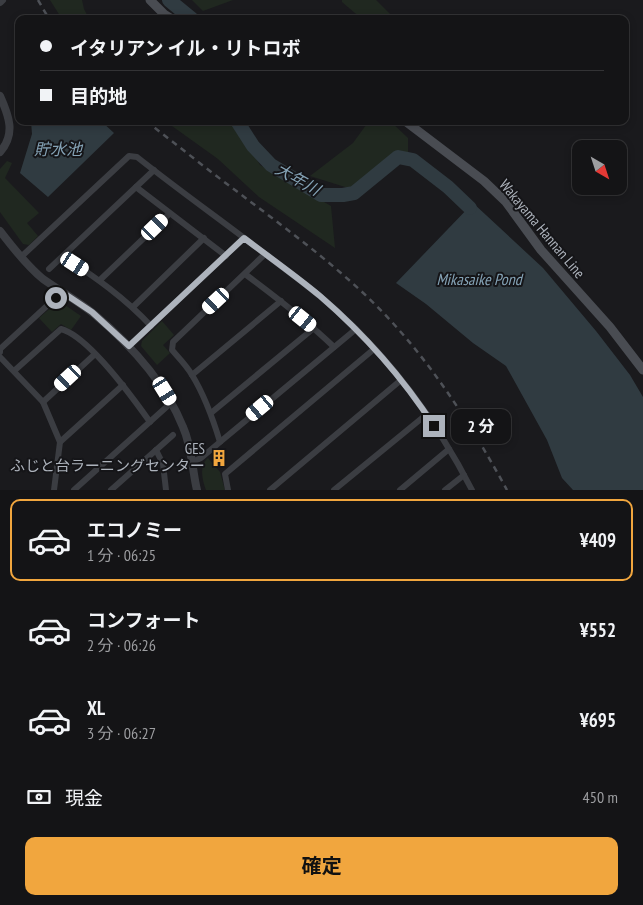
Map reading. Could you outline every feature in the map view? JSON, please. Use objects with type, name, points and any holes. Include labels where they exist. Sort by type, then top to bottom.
[{"type":"main road","points":[[150,0],[166,15]]},
{"type":"main road","name":"Wakayama Hannan Line","points":[[410,125],[484,181],[506,202],[541,250],[610,327],[643,370]]},
{"type":"street","points":[[0,96],[11,129],[8,140],[0,152]]},
{"type":"street","points":[[21,257],[129,156],[137,157],[319,295],[356,329],[401,380],[426,414],[472,490]]},
{"type":"street","points":[[49,269],[154,170]]},
{"type":"street","points":[[136,187],[226,256]]},
{"type":"street","points":[[100,280],[169,214]]},
{"type":"street","points":[[0,231],[21,257],[42,278],[92,312],[129,346],[158,380],[172,402],[188,441],[197,490]]},
{"type":"street","points":[[133,306],[204,238]]},
{"type":"street","points":[[129,346],[244,238]]},
{"type":"street","points":[[220,442],[211,413],[192,375],[172,350],[173,342],[265,254]]},
{"type":"street","points":[[63,256],[100,280],[133,306],[151,326]]},
{"type":"street","points":[[245,274],[314,328],[334,347]]},
{"type":"street","points":[[0,352],[0,349],[62,292]]},
{"type":"street","points":[[192,375],[281,301]]},
{"type":"street","points":[[211,413],[314,328]]},
{"type":"street","points":[[192,462],[201,458],[356,329]]},
{"type":"street","points":[[14,371],[61,330],[67,331],[94,354],[123,385],[150,422]]},
{"type":"street","points":[[228,490],[225,474],[374,349]]},
{"type":"street","points":[[43,402],[94,354]]},
{"type":"street","points":[[0,357],[43,402],[60,442],[54,490]]},
{"type":"street","points":[[270,490],[401,380]]},
{"type":"street","points":[[60,442],[123,385]]},
{"type":"street","points":[[74,490],[172,402]]},
{"type":"street","points":[[334,490],[426,414]]},
{"type":"street","points":[[112,490],[173,435]]},
{"type":"street","points":[[156,450],[163,464],[166,490]]},
{"type":"street","points":[[400,490],[449,450]]},
{"type":"street","points":[[445,490],[464,475]]},
{"type":"shaded area","points":[[50,0],[82,0],[87,15],[59,15]]},
{"type":"shaded area","points":[[192,0],[233,0],[203,11]]},
{"type":"shaded area","points":[[342,0],[376,0],[391,15],[357,15]]},
{"type":"shaded area","points":[[171,125],[235,125],[260,165],[331,206],[335,248],[259,197],[218,159]]},
{"type":"shaded area","points":[[366,125],[394,125],[408,138],[408,153],[389,172],[361,192],[310,176],[353,143]]},
{"type":"shaded area","points":[[7,161],[12,163],[5,178],[39,213],[27,223],[38,236],[29,245],[23,244],[0,212],[0,169]]},
{"type":"shaded area","points":[[62,303],[81,316],[71,330],[61,324],[52,332],[39,318],[55,304]]},
{"type":"shaded area","points":[[162,321],[174,335],[163,345],[170,353],[157,365],[141,346],[142,341]]},
{"type":"shaded area","points":[[208,458],[220,472],[225,490],[206,490],[202,469]]},
{"type":"water","name":"貯水池","points":[[31,125],[105,125],[114,133],[48,197],[20,173],[32,134]]},
{"type":"water","name":"Mikasaike Pond","points":[[473,203],[543,268],[630,375],[643,397],[643,490],[573,490],[562,478],[547,440],[506,366],[473,343],[426,304],[396,283]]},
{"type":"waterway","name":"大年川","points":[[169,0],[187,15]]},
{"type":"waterway","name":"大年川","points":[[240,125],[253,146],[271,165],[321,195],[354,193],[398,157],[413,160],[448,187],[470,208]]},
{"type":"railway","points":[[38,0],[47,15]]},
{"type":"railway","points":[[151,125],[316,252],[346,277],[382,312],[423,359],[459,409],[507,490]]},
{"type":"place","name":"GES ふじと台ラーニングセンター","points":[[219,458]]},
{"type":"route","points":[[56,298],[62,292],[92,312],[129,346],[244,238],[319,295],[356,329],[401,380],[434,426]]}]
